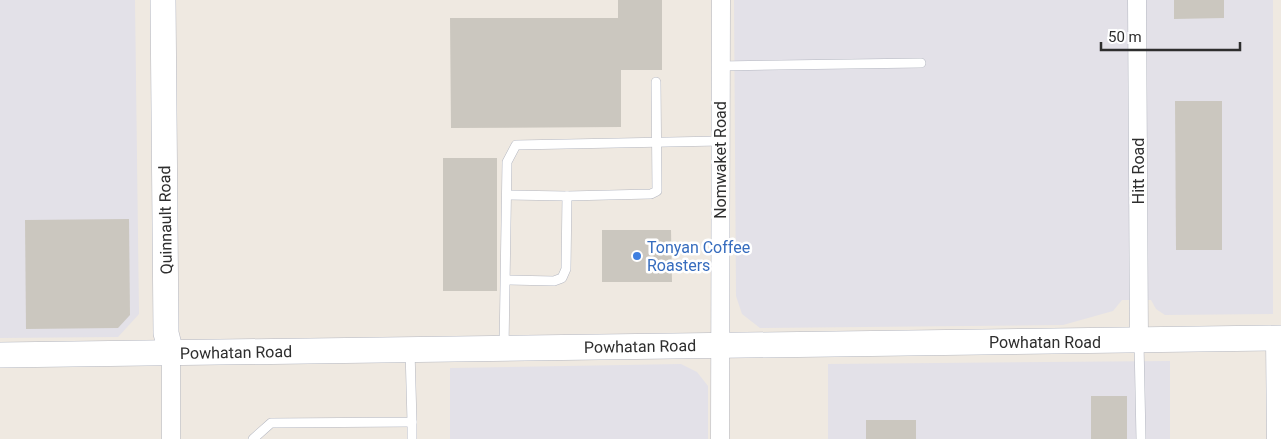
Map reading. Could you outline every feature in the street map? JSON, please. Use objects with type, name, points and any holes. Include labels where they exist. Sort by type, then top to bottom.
[{"type":"street","name":"Quinnault Road","points":[[164,0],[166,333],[171,353],[171,439]]},
{"type":"street","name":"Nomwaket Road","points":[[720,439],[721,0]]},
{"type":"street","name":"Hitt Road","points":[[1137,0],[1139,342]]},
{"type":"street","name":"Powhatan Road","points":[[0,355],[719,345],[1139,342],[1278,338]]},
{"type":"street","points":[[1276,439],[1278,338]]},
{"type":"lane","points":[[720,66],[922,63]]},
{"type":"lane","points":[[507,195],[567,196],[654,193],[659,187],[656,82]]},
{"type":"lane","points":[[504,348],[508,162],[516,145],[720,141]]},
{"type":"lane","points":[[506,280],[554,281],[564,274],[566,270],[567,196]]},
{"type":"lane","points":[[1139,342],[1141,439]]},
{"type":"lane","points":[[410,350],[412,439]]},
{"type":"lane","points":[[253,439],[271,423],[412,422]]},
{"type":"shaded area","points":[[0,0],[135,0],[139,314],[118,337],[0,338]]},
{"type":"shaded area","points":[[734,0],[1273,0],[1273,314],[1165,315],[1156,309],[1151,300],[1122,300],[1113,311],[1063,325],[760,328],[742,314],[736,296]]},
{"type":"shaded area","points":[[1170,361],[1170,439],[828,439],[828,364]]},
{"type":"shaded area","points":[[681,364],[697,372],[708,386],[708,439],[450,439],[450,368]]},
{"type":"building","points":[[618,0],[662,0],[662,70],[621,70],[621,127],[451,128],[450,18],[618,18]]},
{"type":"building","points":[[1174,0],[1224,0],[1224,18],[1174,19]]},
{"type":"building","points":[[1175,101],[1222,101],[1222,250],[1176,250]]},
{"type":"building","points":[[443,158],[497,158],[497,291],[443,291]]},
{"type":"building","points":[[129,219],[130,315],[118,328],[26,329],[25,220]]},
{"type":"building","name":"Tonyan Coffee Roasters","points":[[602,230],[671,230],[672,282],[602,282]]},
{"type":"building","points":[[1091,396],[1127,396],[1127,439],[1091,439]]},
{"type":"building","points":[[866,420],[916,420],[916,439],[866,439]]},
{"type":"place","name":"Tonyan Coffee Roasters","points":[[637,256]]}]
